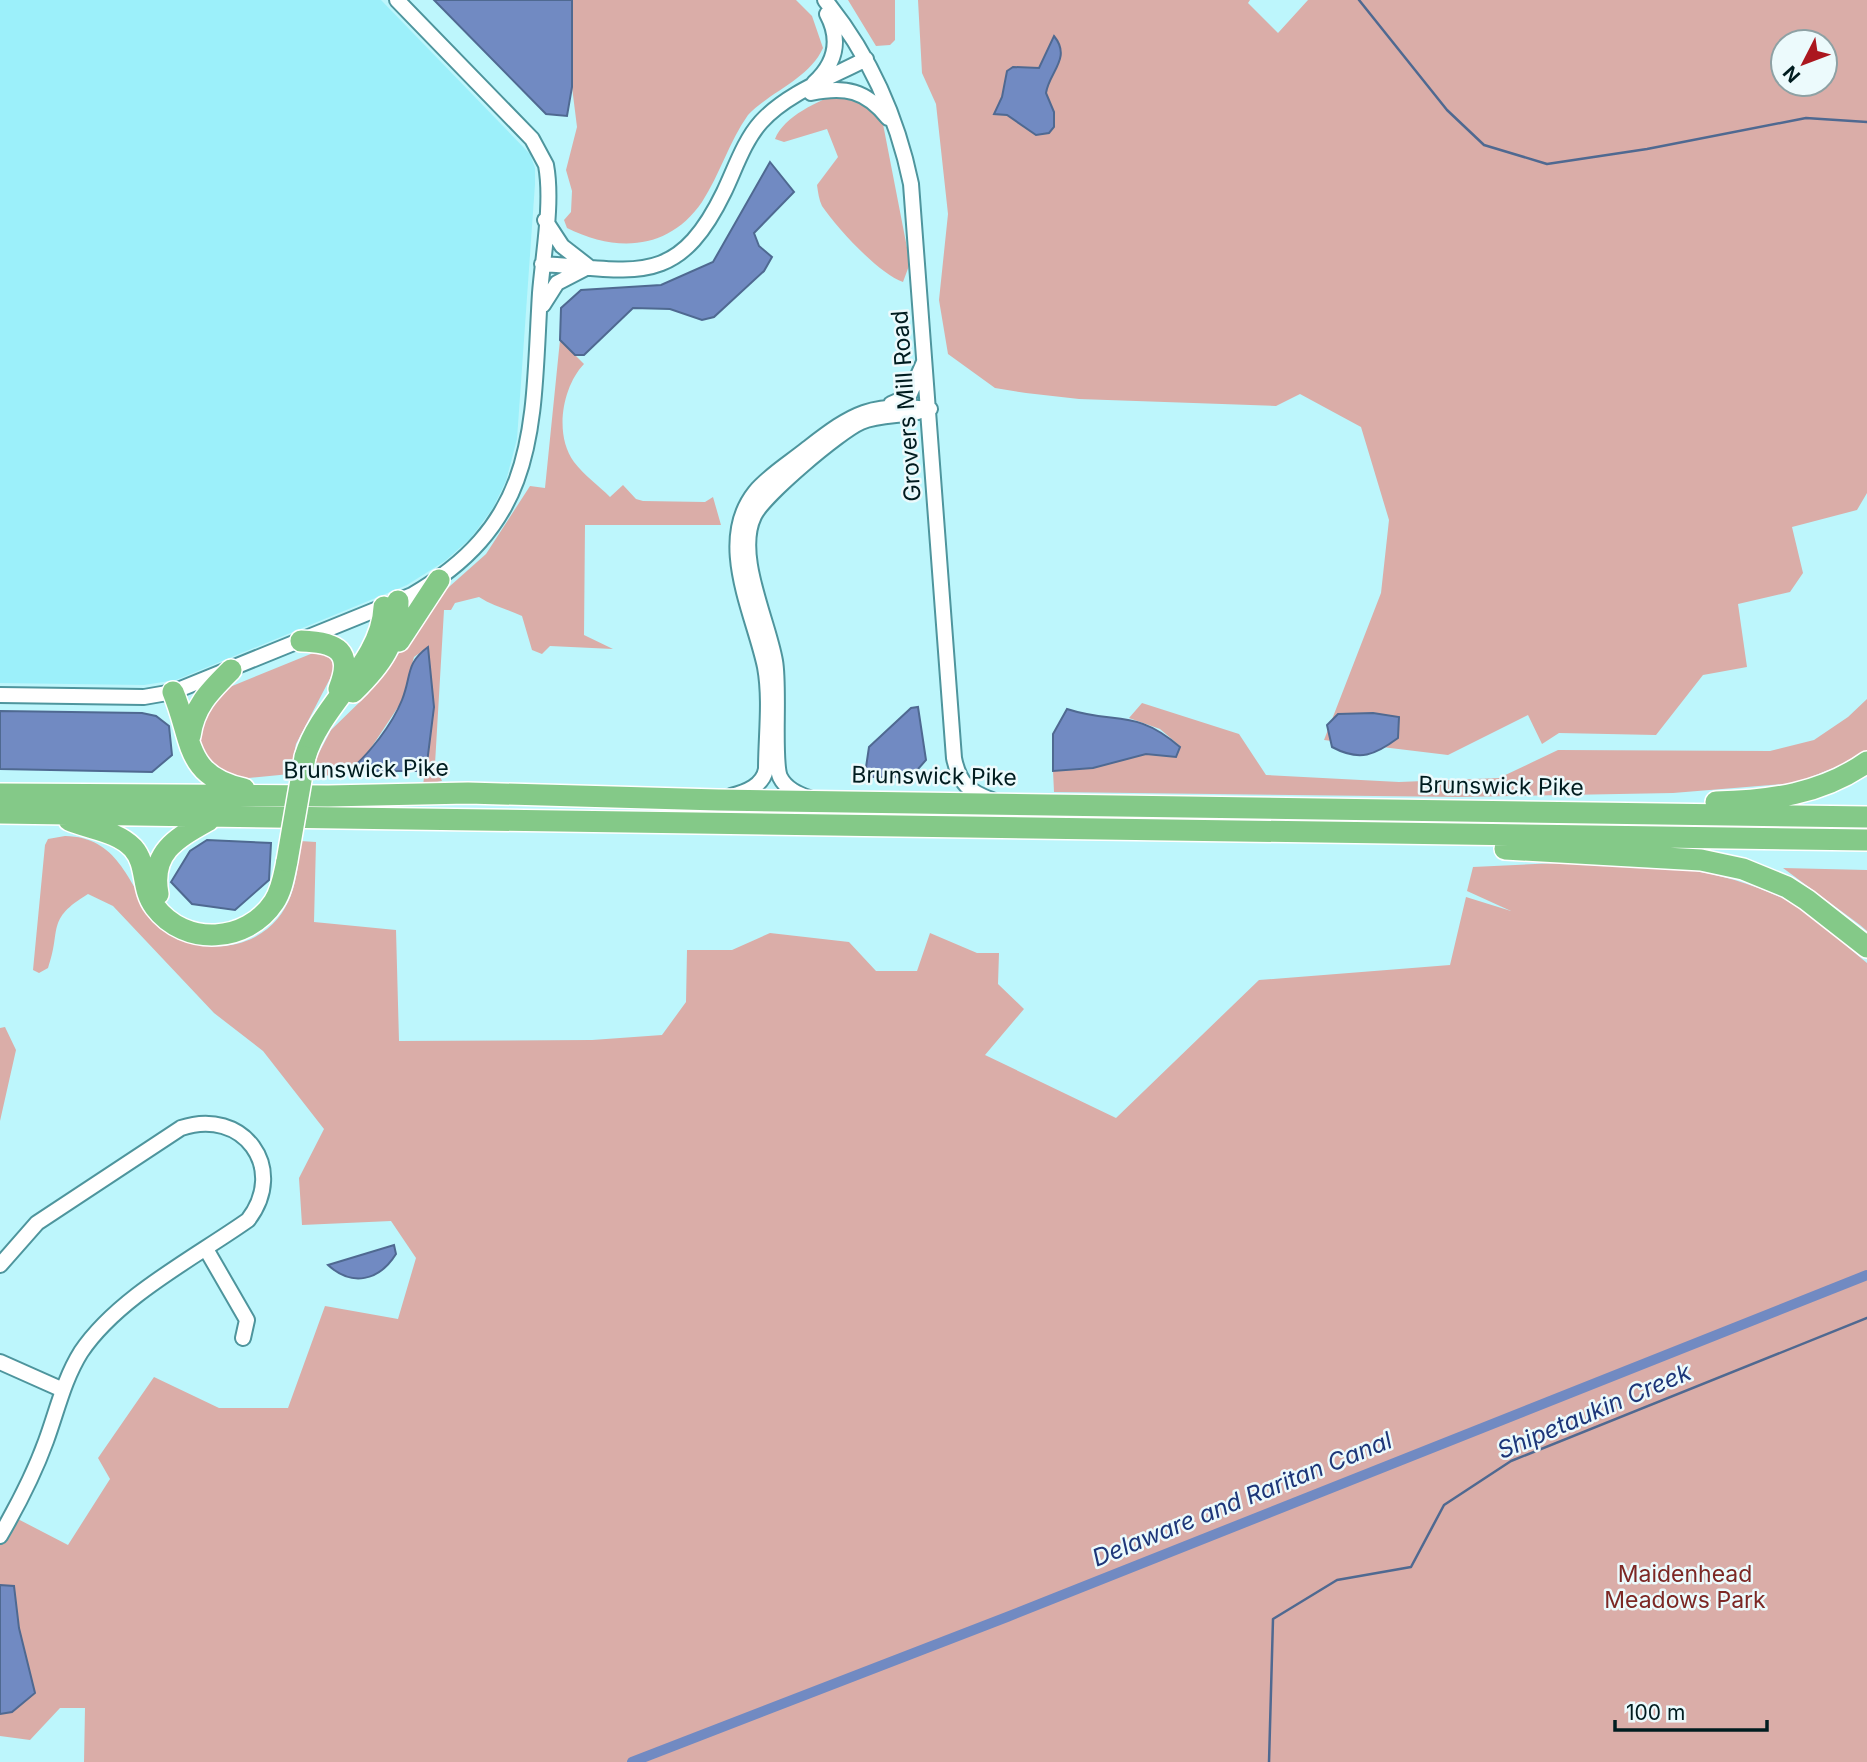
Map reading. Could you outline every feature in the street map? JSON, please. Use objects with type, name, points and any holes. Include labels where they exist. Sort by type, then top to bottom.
[{"type":"highway","points":[[333,704],[352,693],[380,665],[439,580]]},
{"type":"highway","points":[[380,665],[395,635],[391,604]]},
{"type":"highway","points":[[54,814],[118,836],[133,849],[143,868],[150,900],[163,916],[180,927],[196,934],[215,936],[247,926],[274,902],[287,861],[305,757],[317,726],[376,642],[391,604]]},
{"type":"highway","points":[[301,641],[330,644],[342,656],[345,673],[333,704]]},
{"type":"highway","points":[[190,738],[195,711],[231,670]]},
{"type":"highway","points":[[173,692],[190,738],[194,760],[207,775],[224,784],[277,796]]},
{"type":"highway","points":[[1241,808],[1740,802],[1817,788],[1867,762]]},
{"type":"highway","name":"Brunswick Pike","points":[[0,794],[277,796],[468,793],[718,800],[1867,817]]},
{"type":"highway","name":"Brunswick Pike","points":[[0,813],[1867,840]]},
{"type":"highway","points":[[180,927],[167,915],[159,898],[158,864],[174,839],[213,818]]},
{"type":"highway","points":[[1273,833],[1724,863],[1787,887],[1867,947]]},
{"type":"highway","points":[[1835,840],[1867,846]]},
{"type":"street","points":[[0,695],[144,697],[173,692],[231,670],[391,604],[439,580],[486,536],[513,494],[529,441],[547,170],[539,147],[397,0]]},
{"type":"street","points":[[793,99],[820,78],[833,56],[834,27],[823,0]]},
{"type":"street","name":"Grovers Mill Road","points":[[823,0],[866,59],[899,135],[915,212],[954,758],[960,778],[967,789],[1003,803]]},
{"type":"street","points":[[542,264],[649,268],[664,263],[690,247],[709,223],[754,131],[770,114],[793,99],[866,59]]},
{"type":"street","points":[[793,99],[831,89],[856,91],[877,105],[899,135]]},
{"type":"street","points":[[545,220],[562,246],[590,267]]},
{"type":"street","points":[[539,312],[557,283],[590,267]]},
{"type":"street","points":[[718,800],[753,788],[765,776],[766,769],[765,669],[737,552],[741,522],[749,501],[766,482],[844,421],[862,411],[909,396],[926,358]]},
{"type":"street","points":[[884,406],[930,409]]},
{"type":"street","points":[[817,801],[793,792],[779,775],[779,684],[750,561],[750,529],[754,516],[773,491],[852,427],[873,419],[930,409]]},
{"type":"street","points":[[0,1265],[37,1223],[181,1128],[207,1122],[219,1124],[241,1135],[258,1155],[264,1176],[260,1200],[248,1220],[111,1317],[81,1353],[63,1390],[34,1473],[0,1536]]},
{"type":"street","points":[[206,1249],[247,1320],[243,1338]]},
{"type":"street","points":[[0,1362],[63,1390]]},
{"type":"shaded area","points":[[0,0],[381,0],[530,154],[535,168],[535,184],[517,439],[506,481],[493,508],[471,538],[445,561],[407,585],[176,680],[144,685],[0,683]]},
{"type":"shaded area","points":[[434,0],[572,0],[572,87],[567,116],[546,114]]},
{"type":"shaded area","points":[[1054,36],[1061,51],[1046,93],[1054,112],[1054,127],[1049,133],[1036,135],[1007,115],[994,114],[1002,97],[1007,71],[1013,67],[1039,68]]},
{"type":"shaded area","points":[[770,162],[794,192],[754,233],[759,246],[772,257],[764,271],[714,317],[702,320],[670,309],[633,308],[584,355],[575,355],[560,340],[561,308],[581,290],[661,285],[713,262]]},
{"type":"shaded area","points":[[428,647],[434,707],[426,771],[349,771],[386,729],[402,700],[412,665]]},
{"type":"shaded area","points":[[918,707],[926,760],[911,777],[871,777],[865,774],[869,747],[911,708]]},
{"type":"shaded area","points":[[1067,709],[1137,722],[1164,735],[1180,747],[1176,757],[1146,754],[1093,768],[1053,771],[1053,734]]},
{"type":"shaded area","points":[[0,711],[142,713],[156,716],[169,726],[172,755],[152,772],[0,769]]},
{"type":"shaded area","points":[[1373,713],[1399,717],[1398,738],[1382,749],[1367,754],[1351,754],[1332,747],[1327,725],[1338,714]]},
{"type":"shaded area","points":[[207,840],[271,843],[269,880],[235,910],[192,904],[171,882],[190,851]]},
{"type":"shaded area","points":[[394,1245],[396,1254],[389,1263],[382,1270],[365,1278],[346,1276],[328,1265]]},
{"type":"shaded area","points":[[0,1585],[14,1586],[19,1628],[35,1693],[12,1712],[0,1714]]},
{"type":"green space","points":[[572,0],[796,0],[812,16],[823,48],[809,68],[748,115],[702,202],[689,218],[658,238],[641,242],[605,241],[567,228],[564,220],[571,212],[572,191],[566,170],[577,127],[572,87]]},
{"type":"green space","points":[[848,0],[895,0],[895,40],[890,45],[876,46]]},
{"type":"green space","points":[[918,0],[1250,0],[1248,3],[1278,33],[1308,0],[1867,0],[1867,493],[1857,510],[1792,527],[1803,573],[1790,592],[1738,604],[1747,667],[1703,675],[1656,735],[1559,733],[1542,744],[1528,715],[1448,755],[1324,740],[1381,593],[1389,520],[1361,427],[1300,394],[1276,406],[1079,399],[995,388],[948,354],[939,300],[948,214],[936,104],[922,73]]},
{"type":"green space","points":[[841,93],[873,108],[883,124],[910,263],[903,282],[871,260],[848,238],[822,206],[817,185],[838,157],[827,129],[784,142],[775,139],[794,116]]},
{"type":"green space","points":[[560,340],[584,364],[570,385],[563,412],[564,439],[578,467],[610,497],[623,485],[636,499],[643,501],[705,502],[713,497],[721,525],[585,525],[584,635],[613,649],[550,646],[542,654],[532,650],[522,616],[479,597],[455,603],[451,610],[444,610],[435,764],[442,781],[423,785],[434,707],[428,647],[414,657],[402,701],[365,757],[349,771],[325,776],[311,768],[331,730],[368,694],[403,648],[432,602],[486,554],[530,486],[545,488]]},
{"type":"green space","points":[[318,651],[330,656],[336,667],[296,744],[290,774],[228,780],[196,755],[208,701],[220,691]]},
{"type":"green space","points":[[1867,699],[1867,758],[1866,755],[1796,783],[1673,793],[1459,797],[1054,792],[1053,771],[1093,768],[1146,754],[1176,757],[1180,746],[1160,729],[1129,718],[1142,703],[1239,734],[1266,775],[1399,782],[1499,778],[1558,750],[1770,751],[1814,740],[1848,717]]},
{"type":"green space","name":"Maidenhead Meadows Park","points":[[65,836],[83,838],[109,853],[128,876],[153,917],[174,936],[200,945],[214,946],[229,945],[255,937],[277,919],[291,896],[295,883],[300,841],[316,842],[314,922],[396,930],[399,1041],[592,1040],[662,1035],[686,1002],[687,950],[732,950],[770,933],[849,942],[876,971],[917,971],[930,933],[977,953],[999,953],[998,984],[1024,1009],[985,1055],[1116,1118],[1259,980],[1450,965],[1466,897],[1511,911],[1467,891],[1473,867],[1595,863],[1676,868],[1716,875],[1755,887],[1792,903],[1867,963],[1867,1762],[84,1762],[85,1708],[60,1708],[30,1740],[0,1736],[0,1533],[14,1517],[68,1545],[110,1479],[98,1458],[154,1377],[219,1408],[288,1408],[325,1306],[398,1319],[416,1258],[391,1221],[302,1225],[299,1178],[324,1129],[263,1051],[214,1013],[113,906],[88,894],[75,903],[66,911],[57,926],[48,968],[39,973],[33,970],[45,845],[48,839]]},
{"type":"green space","points":[[1783,868],[1867,870],[1867,931],[1860,925]]},
{"type":"green space","points":[[5,1027],[16,1050],[0,1121],[0,1028]]},
{"type":"waterway","points":[[1359,0],[1447,110],[1484,145],[1547,164],[1647,149],[1806,118],[1867,122]]},
{"type":"waterway","name":"Delaware and Raritan Canal","points":[[632,1762],[1007,1617],[1867,1275]]},
{"type":"waterway","name":"Shipetaukin Creek","points":[[1269,1762],[1273,1619],[1337,1580],[1411,1567],[1444,1505],[1511,1461],[1867,1318]]}]
